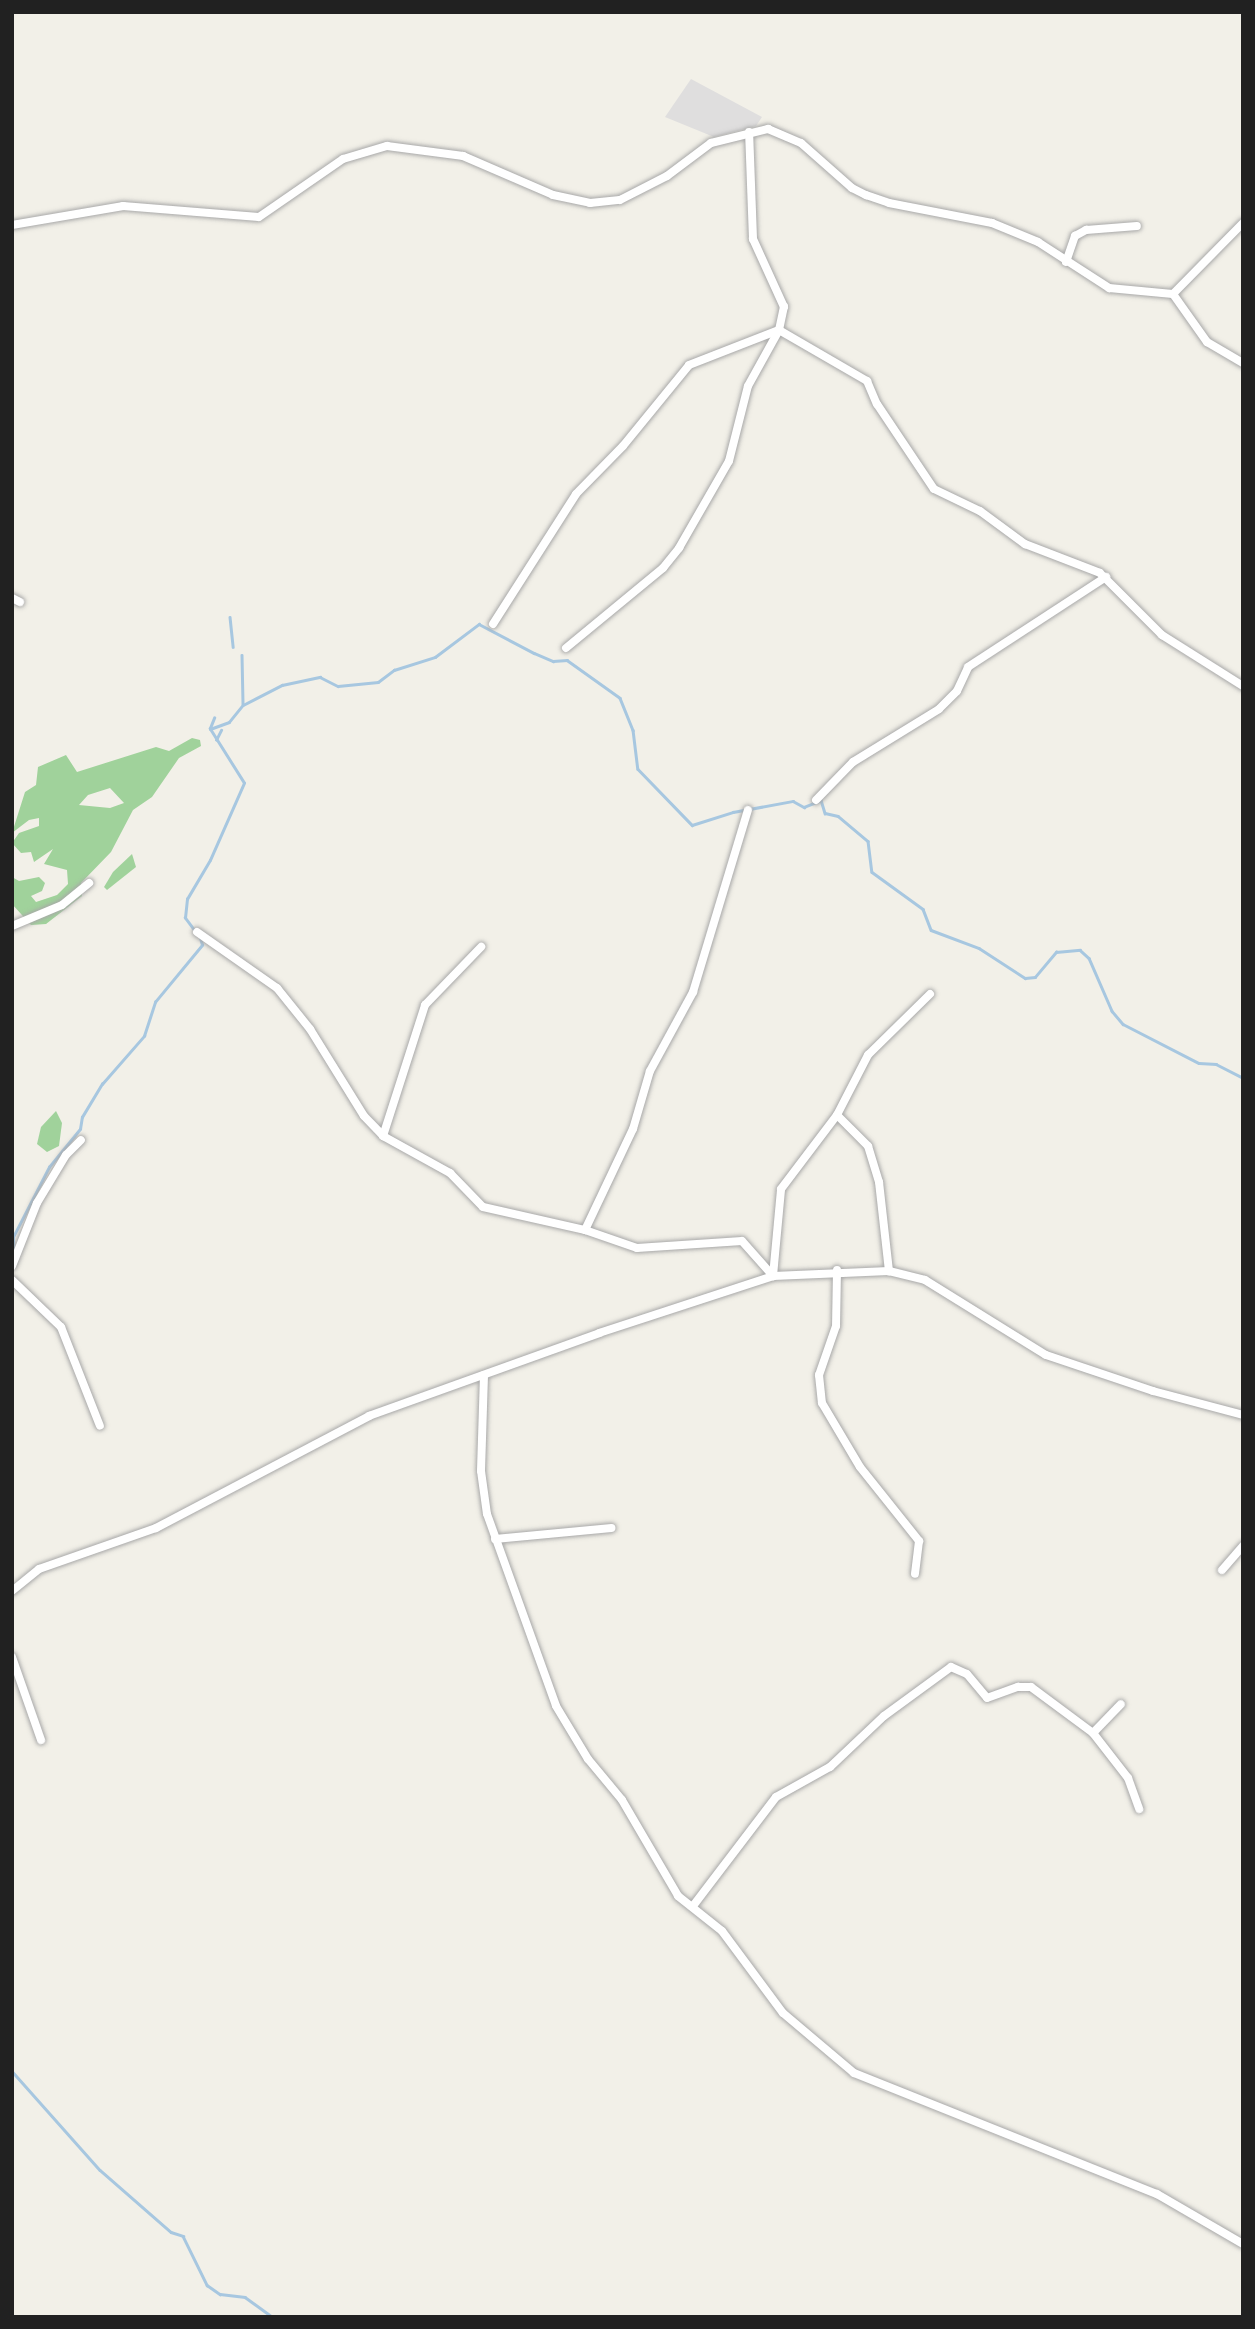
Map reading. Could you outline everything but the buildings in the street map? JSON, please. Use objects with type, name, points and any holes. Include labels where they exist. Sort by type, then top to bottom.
[{"type":"street","points":[[12,225],[123,206],[259,217],[343,159],[387,146],[463,156],[554,195],[590,203],[620,200],[659,181],[711,143],[768,129],[787,135],[866,195],[889,204],[972,216],[1038,242],[1109,288],[1173,294],[1207,342],[1243,363]]},
{"type":"street","points":[[566,648],[663,568],[679,548],[729,461],[748,386],[779,330],[785,307],[753,239],[749,132]]},
{"type":"street","points":[[1173,294],[1243,223]]},
{"type":"street","points":[[1066,262],[1075,236],[1086,230],[1137,226]]},
{"type":"street","points":[[779,330],[867,381],[922,474],[942,495],[980,511],[1025,544],[1106,577],[1162,635],[1243,686]]},
{"type":"street","points":[[493,624],[576,494],[623,446],[689,365],[779,330]]},
{"type":"street","points":[[816,800],[853,762],[939,709],[957,691],[968,667],[1106,577]]},
{"type":"street","points":[[585,1230],[632,1129],[650,1072],[693,992],[748,810]]},
{"type":"street","points":[[12,926],[62,905],[89,883]]},
{"type":"street","points":[[197,932],[277,988],[310,1029],[364,1116],[383,1136],[450,1173],[483,1207],[585,1230],[637,1248],[741,1241],[773,1276]]},
{"type":"street","points":[[383,1136],[425,1005],[481,947]]},
{"type":"street","points":[[773,1276],[781,1189],[837,1115],[868,1055],[930,994]]},
{"type":"street","points":[[837,1115],[868,1146],[879,1182],[889,1271]]},
{"type":"street","points":[[12,1266],[37,1203],[81,1140]]},
{"type":"street","points":[[837,1270],[836,1326],[820,1375],[822,1403],[860,1467],[919,1541],[915,1574]]},
{"type":"street","points":[[12,1591],[39,1569],[156,1528],[369,1416],[773,1276],[837,1270],[889,1271],[925,1280],[1046,1355],[1153,1391],[1243,1415]]},
{"type":"street","points":[[12,1280],[61,1327],[100,1426]]},
{"type":"street","points":[[484,1375],[481,1471],[495,1539],[556,1706],[589,1759],[622,1800],[678,1896],[722,1931],[783,2013],[854,2073],[1157,2194],[1243,2244]]},
{"type":"street","points":[[495,1539],[611,1528]]},
{"type":"street","points":[[1222,1570],[1243,1546]]},
{"type":"street","points":[[12,1657],[41,1740]]},
{"type":"street","points":[[693,1906],[776,1797],[830,1767],[884,1716],[951,1667],[967,1674],[987,1698],[1018,1687],[1031,1687],[1093,1733],[1128,1778],[1139,1809]]},
{"type":"street","points":[[1093,1733],[1121,1704]]},
{"type":"shaded area","points":[[691,79],[762,117],[756,126],[714,137],[665,117]]},
{"type":"green space","points":[[192,738],[200,740],[201,746],[179,758],[152,797],[133,810],[111,852],[81,883],[82,896],[46,924],[31,925],[12,904],[12,877],[19,881],[39,877],[45,883],[42,891],[31,896],[36,902],[57,895],[68,884],[67,870],[44,864],[53,849],[34,862],[31,852],[21,853],[12,843],[19,833],[39,826],[39,818],[29,820],[12,833],[25,792],[36,785],[38,767],[66,755],[77,772],[156,747],[169,751]],"holes":[[[110,788],[124,803],[110,808],[79,805],[88,795]]]},
{"type":"green space","points":[[132,854],[136,867],[107,890],[104,887],[113,872]]},
{"type":"green space","points":[[56,1111],[62,1123],[59,1146],[47,1152],[37,1144],[41,1127]]},
{"type":"waterway","points":[[230,617],[233,647]]},
{"type":"waterway","points":[[194,930],[185,918],[187,899],[210,860],[244,783],[210,729],[229,722],[243,705],[282,685],[320,677],[338,686],[378,682],[394,670],[435,657],[479,624],[553,661],[567,660],[620,698],[633,730],[638,769],[692,825],[733,812],[793,801],[804,807],[821,800],[825,813],[838,816],[868,841],[872,872],[923,909],[931,930],[979,948],[1025,978],[1035,977],[1056,952],[1080,950],[1089,958],[1112,1011],[1123,1024],[1199,1063],[1216,1064],[1243,1078]]},
{"type":"waterway","points":[[242,655],[243,704]]},
{"type":"waterway","points":[[210,728],[214,718]]},
{"type":"waterway","points":[[216,740],[221,730]]},
{"type":"waterway","points":[[14,1253],[13,1237],[49,1167],[80,1129],[82,1117],[102,1084],[144,1036],[155,1002],[202,945],[200,938]]},
{"type":"waterway","points":[[12,2071],[100,2170],[171,2232],[183,2236],[207,2285],[220,2294],[245,2297],[273,2317]]}]
